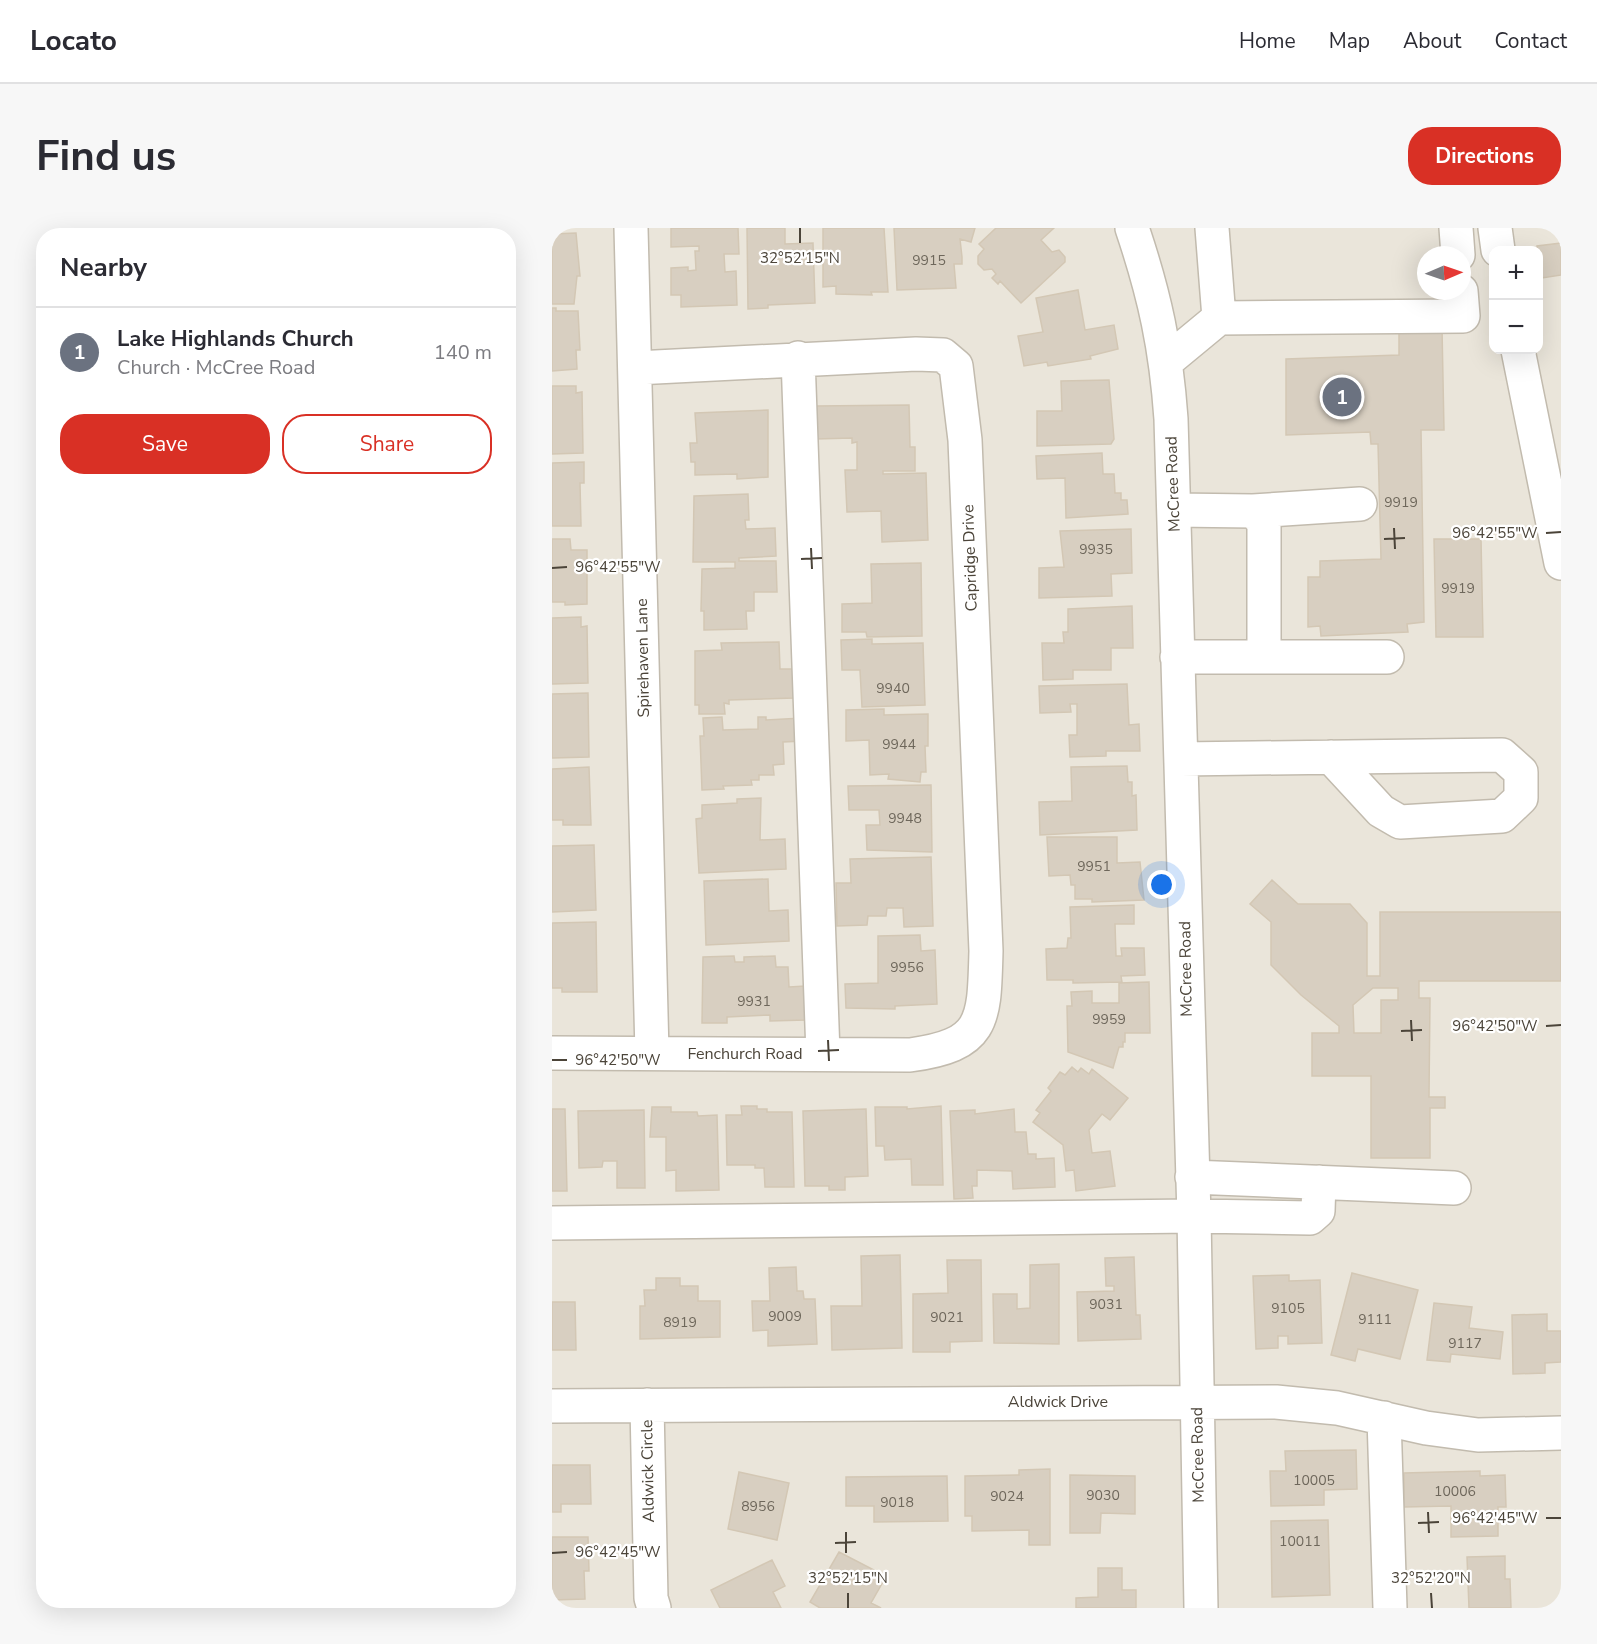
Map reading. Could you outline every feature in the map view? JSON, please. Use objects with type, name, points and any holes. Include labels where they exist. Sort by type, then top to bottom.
[{"type":"street","name":"Spirehaven Lane","points":[[631,228],[652,1053]]},
{"type":"street","name":"McCree Road","points":[[1132,228],[1152,287],[1167,361],[1174,510],[1194,1216],[1201,1608]]},
{"type":"street","points":[[1212,228],[1219,318]]},
{"type":"street","points":[[1456,228],[1457,246]]},
{"type":"street","points":[[1495,228],[1497,246]]},
{"type":"street","points":[[1167,361],[1219,318],[1463,316],[1462,300]]},
{"type":"street","points":[[1519,354],[1561,563]]},
{"type":"street","name":"Capridge Drive","points":[[636,368],[798,358],[943,355],[956,366],[965,440],[986,951],[984,999],[977,1026],[961,1043],[938,1051]]},
{"type":"street","points":[[798,358],[823,1054]]},
{"type":"street","points":[[1174,510],[1253,510],[1360,504]]},
{"type":"street","points":[[1253,510],[1264,522],[1264,657]]},
{"type":"street","points":[[1178,657],[1387,657]]},
{"type":"street","points":[[1181,759],[1330,757],[1502,755],[1521,772],[1521,798],[1502,816],[1400,822],[1381,811],[1330,757]]},
{"type":"street","name":"Fenchurch Road","points":[[552,1053],[910,1055],[938,1051]]},
{"type":"street","points":[[1192,1177],[1454,1188]]},
{"type":"street","points":[[552,1223],[1194,1216],[1310,1218],[1318,1211],[1319,1182]]},
{"type":"street","name":"Aldwick Drive","points":[[552,1406],[1276,1402],[1337,1408],[1426,1428],[1478,1435],[1561,1433]]},
{"type":"street","name":"Aldwick Circle","points":[[647,1405],[651,1598],[654,1608]]},
{"type":"street","points":[[1384,1418],[1390,1608]]},
{"type":"shaded area","points":[[552,228],[1561,228],[1561,1608],[552,1608]]},
{"type":"building","points":[[671,228],[738,228],[739,254],[724,254],[725,272],[736,271],[737,305],[681,307],[681,295],[671,295],[671,268],[688,267],[688,271],[696,270],[695,251],[699,251],[699,246],[671,247]]},
{"type":"building","points":[[747,228],[785,228],[785,244],[813,243],[815,303],[768,305],[768,308],[748,309]]},
{"type":"building","points":[[823,228],[884,228],[888,292],[871,292],[872,295],[836,294],[836,286],[823,287]]},
{"type":"building","points":[[894,228],[975,228],[971,242],[960,239],[962,264],[954,264],[956,288],[897,290]]},
{"type":"building","points":[[996,228],[1054,228],[1041,240],[1052,252],[1059,250],[1065,257],[1065,262],[1021,303],[1000,281],[998,284],[992,278],[996,274],[992,269],[984,270],[978,264],[978,256],[984,249],[979,244]]},
{"type":"building","points":[[576,233],[580,276],[577,276],[574,304],[552,304],[552,234]]},
{"type":"building","points":[[1561,243],[1561,275],[1543,278],[1543,246],[1537,246]]},
{"type":"building","points":[[1078,290],[1085,330],[1114,325],[1118,349],[1090,356],[1091,359],[1048,366],[1047,362],[1024,366],[1018,336],[1043,332],[1036,298]]},
{"type":"building","points":[[552,308],[556,308],[556,311],[578,311],[580,350],[576,350],[577,369],[552,371]]},
{"type":"building","points":[[1399,328],[1442,328],[1444,430],[1421,430],[1424,622],[1407,624],[1408,632],[1321,636],[1320,626],[1308,627],[1308,577],[1320,577],[1320,561],[1381,559],[1378,444],[1371,444],[1370,432],[1286,435],[1286,359],[1399,355]]},
{"type":"building","points":[[1109,380],[1114,439],[1111,444],[1037,446],[1037,411],[1062,411],[1061,381]]},
{"type":"building","points":[[552,386],[576,386],[576,393],[582,392],[583,453],[552,454]]},
{"type":"building","points":[[909,405],[910,447],[915,447],[915,471],[883,471],[883,474],[926,473],[928,540],[882,542],[881,511],[847,512],[845,470],[857,470],[857,442],[852,443],[852,438],[816,439],[816,406]]},
{"type":"building","points":[[768,410],[768,477],[737,479],[737,474],[695,475],[695,462],[691,462],[690,443],[697,443],[695,413]]},
{"type":"building","points":[[1102,453],[1103,474],[1114,474],[1115,493],[1121,493],[1121,500],[1127,500],[1128,514],[1066,518],[1065,478],[1037,479],[1036,456]]},
{"type":"building","points":[[584,462],[584,483],[580,483],[581,526],[552,526],[552,463]]},
{"type":"building","points":[[748,494],[749,520],[745,520],[746,529],[775,528],[776,556],[739,558],[739,561],[776,561],[777,592],[754,592],[754,611],[746,611],[747,629],[704,630],[704,611],[701,611],[702,569],[735,568],[735,562],[693,562],[694,496]]},
{"type":"building","points":[[1131,529],[1132,573],[1111,574],[1112,596],[1039,598],[1039,568],[1064,567],[1060,531]]},
{"type":"building","points":[[552,539],[570,539],[571,550],[587,550],[587,604],[565,605],[565,602],[552,602]]},
{"type":"building","points":[[1434,539],[1481,539],[1483,637],[1436,637]]},
{"type":"building","points":[[921,563],[922,636],[867,637],[866,632],[842,632],[842,604],[872,603],[871,564]]},
{"type":"building","points":[[1132,606],[1133,648],[1111,648],[1111,670],[1073,670],[1073,679],[1043,680],[1042,643],[1064,643],[1063,632],[1068,632],[1068,609]]},
{"type":"building","points":[[581,617],[581,627],[587,626],[588,683],[552,684],[552,618]]},
{"type":"building","points":[[872,639],[872,644],[923,643],[925,705],[862,707],[860,670],[842,670],[841,640]]},
{"type":"building","points":[[779,642],[780,669],[793,669],[794,698],[729,700],[729,704],[724,703],[725,714],[699,714],[699,705],[695,705],[695,651],[722,650],[721,643]]},
{"type":"building","points":[[1127,684],[1129,725],[1139,724],[1140,751],[1106,751],[1106,756],[1070,757],[1069,735],[1077,735],[1077,704],[1070,704],[1071,712],[1040,713],[1039,686]]},
{"type":"building","points":[[588,693],[589,757],[552,758],[552,694]]},
{"type":"building","points":[[884,709],[884,715],[928,714],[928,746],[925,746],[926,772],[921,772],[920,782],[888,779],[889,774],[870,775],[869,740],[846,741],[846,710]]},
{"type":"building","points":[[722,717],[723,730],[758,729],[758,717],[766,717],[766,720],[802,718],[803,741],[783,742],[784,764],[773,765],[774,775],[759,775],[759,780],[751,780],[752,785],[723,786],[724,789],[702,790],[700,736],[704,736],[703,718]]},
{"type":"building","points":[[1127,766],[1128,782],[1132,782],[1132,796],[1136,795],[1137,830],[1040,835],[1039,802],[1072,801],[1071,767]]},
{"type":"building","points":[[589,767],[591,825],[563,825],[563,820],[552,820],[552,769]]},
{"type":"building","points":[[931,785],[932,852],[867,850],[866,825],[880,825],[879,810],[849,810],[848,786]]},
{"type":"building","points":[[761,798],[760,840],[785,839],[786,869],[699,873],[696,819],[702,818],[702,805],[737,803],[737,799]]},
{"type":"building","points":[[1047,837],[1117,837],[1117,863],[1140,862],[1144,900],[1092,902],[1092,899],[1075,899],[1075,885],[1071,885],[1070,875],[1049,876]]},
{"type":"building","points":[[594,845],[596,910],[552,912],[552,846]]},
{"type":"building","points":[[931,857],[933,926],[904,927],[903,908],[887,908],[886,916],[868,916],[867,925],[837,926],[836,883],[851,883],[850,859]]},
{"type":"building","points":[[768,879],[769,911],[788,910],[789,941],[706,945],[704,881]]},
{"type":"building","points":[[1272,880],[1298,904],[1350,904],[1367,923],[1367,976],[1380,976],[1380,912],[1561,912],[1561,981],[1419,981],[1419,998],[1430,998],[1429,1097],[1445,1097],[1445,1108],[1430,1108],[1430,1158],[1371,1158],[1371,1076],[1312,1076],[1312,1033],[1339,1033],[1339,1026],[1301,995],[1271,965],[1271,922],[1250,904]],"holes":[[[1373,988],[1398,988],[1398,1000],[1381,1000],[1381,1033],[1354,1033],[1353,1005]]]},
{"type":"building","points":[[1134,905],[1134,924],[1115,924],[1116,956],[1122,956],[1121,948],[1144,948],[1145,975],[1121,976],[1122,982],[1073,983],[1073,980],[1047,980],[1046,949],[1067,948],[1068,938],[1071,938],[1070,907]]},
{"type":"building","points":[[596,922],[597,992],[562,992],[562,988],[552,988],[552,923]]},
{"type":"building","points":[[920,935],[921,951],[935,950],[937,1004],[895,1006],[895,1009],[846,1008],[845,984],[878,983],[878,936]]},
{"type":"building","points":[[734,956],[735,962],[744,962],[744,957],[775,956],[776,967],[788,967],[789,987],[805,986],[806,1020],[770,1021],[770,1015],[727,1017],[727,1023],[702,1023],[703,957]]},
{"type":"building","points":[[1149,982],[1150,1033],[1125,1033],[1125,1042],[1123,1042],[1123,1047],[1119,1047],[1113,1068],[1068,1052],[1067,1006],[1072,1006],[1071,992],[1092,991],[1092,1003],[1119,1003],[1119,983]]},
{"type":"building","points":[[1072,1067],[1078,1072],[1081,1068],[1089,1074],[1092,1069],[1128,1098],[1110,1120],[1102,1114],[1089,1130],[1092,1153],[1110,1151],[1115,1186],[1076,1191],[1074,1170],[1066,1171],[1063,1145],[1033,1122],[1040,1113],[1036,1110],[1051,1091],[1048,1088],[1060,1072],[1065,1075]]},
{"type":"building","points":[[741,1106],[757,1106],[757,1109],[767,1109],[767,1112],[792,1112],[794,1187],[765,1187],[764,1168],[755,1168],[755,1165],[727,1165],[726,1115],[742,1115]]},
{"type":"building","points":[[941,1106],[943,1185],[912,1185],[911,1159],[885,1160],[884,1146],[876,1146],[875,1107],[907,1107],[907,1109]]},
{"type":"building","points":[[652,1107],[671,1107],[671,1112],[697,1112],[698,1116],[717,1115],[719,1190],[676,1191],[676,1170],[666,1171],[666,1137],[650,1137]]},
{"type":"building","points":[[552,1109],[565,1109],[567,1191],[552,1191]]},
{"type":"building","points":[[866,1109],[868,1176],[845,1177],[845,1190],[829,1190],[829,1186],[805,1186],[803,1111]]},
{"type":"building","points":[[1014,1109],[1015,1132],[1026,1132],[1028,1154],[1036,1154],[1036,1159],[1054,1158],[1055,1187],[1013,1189],[1012,1171],[977,1170],[977,1186],[972,1186],[973,1198],[954,1199],[950,1111],[975,1110],[975,1114]]},
{"type":"building","points":[[644,1110],[645,1188],[617,1188],[617,1161],[603,1161],[602,1167],[579,1168],[578,1111]]},
{"type":"building","points":[[900,1255],[902,1348],[832,1350],[831,1306],[862,1306],[861,1256]]},
{"type":"building","points":[[1134,1257],[1136,1315],[1140,1315],[1141,1339],[1078,1341],[1077,1292],[1114,1291],[1114,1286],[1106,1286],[1105,1258]]},
{"type":"building","points":[[947,1260],[981,1260],[982,1341],[950,1342],[950,1352],[913,1352],[913,1294],[948,1293]]},
{"type":"building","points":[[1059,1264],[1059,1344],[994,1343],[993,1294],[1017,1294],[1017,1309],[1030,1308],[1030,1265]]},
{"type":"building","points":[[796,1267],[797,1291],[803,1291],[804,1299],[815,1299],[817,1344],[768,1346],[768,1330],[753,1331],[752,1301],[770,1301],[769,1268]]},
{"type":"building","points":[[1352,1273],[1418,1290],[1400,1359],[1358,1349],[1355,1361],[1331,1355]]},
{"type":"building","points":[[1289,1275],[1289,1281],[1320,1280],[1322,1343],[1288,1344],[1288,1336],[1278,1336],[1278,1348],[1256,1349],[1253,1276]]},
{"type":"building","points":[[656,1278],[680,1278],[680,1286],[698,1286],[698,1301],[720,1301],[720,1337],[640,1339],[640,1306],[645,1306],[644,1290],[656,1290]]},
{"type":"building","points":[[552,1302],[575,1302],[576,1350],[552,1350]]},
{"type":"building","points":[[1434,1303],[1472,1307],[1469,1328],[1503,1332],[1500,1359],[1451,1354],[1450,1362],[1427,1360]]},
{"type":"building","points":[[1547,1314],[1547,1331],[1561,1331],[1561,1362],[1545,1363],[1545,1373],[1513,1374],[1512,1315]]},
{"type":"building","points":[[1356,1450],[1357,1489],[1324,1490],[1324,1505],[1271,1506],[1270,1471],[1286,1471],[1285,1451]]},
{"type":"building","points":[[552,1465],[590,1465],[591,1504],[561,1504],[561,1512],[552,1512]]},
{"type":"building","points":[[1050,1469],[1050,1545],[1029,1545],[1029,1530],[972,1531],[972,1516],[965,1516],[965,1476],[1019,1475],[1019,1470]]},
{"type":"building","points":[[1480,1471],[1480,1476],[1505,1475],[1506,1507],[1498,1507],[1498,1536],[1451,1537],[1451,1506],[1404,1507],[1404,1473]]},
{"type":"building","points":[[739,1472],[789,1483],[777,1540],[728,1529]]},
{"type":"building","points":[[1070,1475],[1135,1476],[1135,1514],[1101,1513],[1100,1533],[1070,1533]]},
{"type":"building","points":[[947,1476],[948,1521],[874,1522],[874,1506],[846,1506],[846,1477]]},
{"type":"building","points":[[1328,1520],[1330,1595],[1272,1597],[1271,1521]]},
{"type":"building","points":[[552,1537],[588,1537],[589,1571],[584,1571],[585,1599],[552,1600]]},
{"type":"building","points":[[839,1552],[876,1571],[874,1575],[884,1580],[871,1603],[881,1608],[820,1608],[810,1602]]},
{"type":"building","points":[[1505,1556],[1505,1579],[1510,1579],[1511,1608],[1469,1608],[1467,1557]]},
{"type":"building","points":[[772,1560],[785,1586],[773,1592],[781,1608],[720,1608],[711,1590]]},
{"type":"building","points":[[1098,1568],[1122,1568],[1122,1590],[1136,1590],[1136,1608],[1076,1608],[1076,1598],[1098,1597]]},
{"type":"place","name":"Lake Highlands Church","points":[[1342,397]]}]
